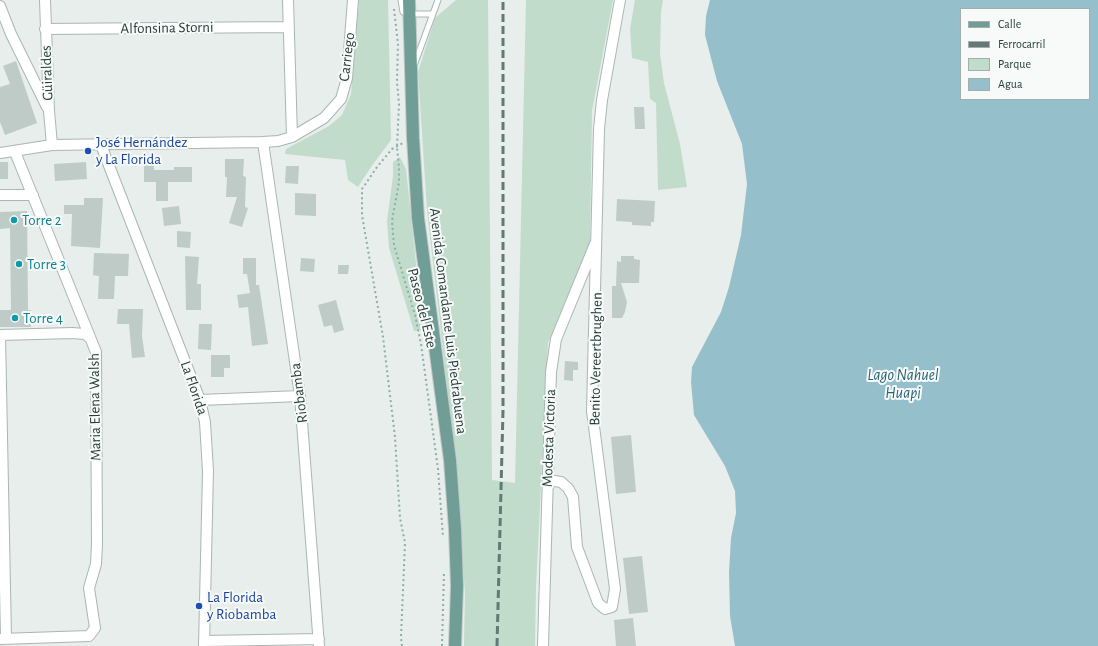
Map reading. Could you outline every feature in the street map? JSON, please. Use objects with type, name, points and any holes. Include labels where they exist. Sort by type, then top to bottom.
[{"type":"main road","name":"Avenida Comandante Luis Piedrabuena","points":[[409,0],[408,14],[413,138],[418,218],[450,460],[456,544],[455,646]]},
{"type":"street","name":"Güiraldes","points":[[45,0],[45,29],[52,145]]},
{"type":"street","points":[[288,0],[292,137]]},
{"type":"street","name":"Carriego","points":[[0,153],[15,152],[52,145],[263,142],[278,141],[292,137],[324,118],[341,99],[347,78],[353,0]]},
{"type":"street","name":"Benito Vereertbrughen","points":[[548,480],[561,482],[568,488],[573,497],[577,547],[598,603],[605,609],[612,607],[615,589],[592,411],[600,129],[602,100],[620,0]]},
{"type":"street","points":[[0,6],[11,34],[49,111]]},
{"type":"street","name":"Alfonsina Storni","points":[[45,29],[288,27]]},
{"type":"street","name":"Riobamba","points":[[263,142],[300,396],[319,643]]},
{"type":"street","name":"La Florida","points":[[101,145],[200,400],[205,422],[208,471],[204,644]]},
{"type":"street","name":"Maria Elena Walsh","points":[[3,638],[89,636],[95,628],[89,588],[96,564],[97,544],[96,352],[15,152]]},
{"type":"street","points":[[0,195],[33,195]]},
{"type":"street","name":"Modesta Victoria","points":[[543,646],[551,372],[556,339],[598,238]]},
{"type":"street","points":[[3,638],[0,335],[72,333],[85,334],[90,338]]},
{"type":"street","points":[[200,400],[300,396]]},
{"type":"street","points":[[204,644],[319,643]]},
{"type":"lane","points":[[402,0],[402,12],[408,14],[431,14]]},
{"type":"lane","points":[[411,75],[431,14],[438,0]]},
{"type":"path","name":"Paseo del Este","points":[[394,6],[398,44],[397,82],[399,104],[397,147],[399,182],[392,221],[394,245],[415,315],[421,344],[438,469],[444,544]]},
{"type":"path","points":[[402,646],[401,637],[405,543],[400,518],[395,437],[389,384],[383,337],[362,216],[362,189],[377,167],[392,150],[413,138]]},
{"type":"path","points":[[442,646],[444,568]]},
{"type":"green space","points":[[359,0],[388,0],[391,140],[358,187],[348,180],[345,160],[285,154],[286,149],[329,126],[342,115],[351,94]]},
{"type":"green space","points":[[456,0],[488,0],[492,480],[515,483],[526,0],[613,0],[592,111],[590,242],[548,343],[536,587],[535,646],[464,646],[465,593],[454,446],[427,210],[418,72],[435,18]]},
{"type":"green space","points":[[635,0],[663,0],[661,12],[660,54],[664,83],[680,144],[687,187],[658,190],[656,103],[650,99],[648,62],[632,58],[630,29]]},
{"type":"green space","points":[[400,157],[406,169],[423,330],[414,331],[389,248],[387,221],[393,176],[393,162]]},
{"type":"water","name":"Lago Nahuel Huapi","points":[[710,0],[1098,0],[1098,646],[735,646],[730,616],[729,572],[731,538],[736,513],[735,491],[725,466],[694,415],[691,382],[692,367],[721,312],[729,287],[741,235],[747,184],[742,144],[717,81],[705,35],[706,16]]},
{"type":"building","points":[[16,61],[37,123],[5,135],[0,122],[0,87],[10,84],[3,66]]},
{"type":"building","points":[[634,107],[644,107],[645,129],[635,129]]},
{"type":"building","points":[[225,159],[244,159],[243,176],[246,177],[245,207],[248,208],[242,227],[229,223],[237,197],[226,197],[227,177],[225,177]]},
{"type":"building","points":[[0,162],[8,162],[8,179],[0,179]]},
{"type":"building","points":[[86,162],[87,179],[55,181],[54,164]]},
{"type":"building","points":[[144,163],[154,163],[154,170],[174,170],[174,167],[192,167],[192,182],[168,182],[168,201],[156,201],[156,182],[144,182]]},
{"type":"building","points":[[286,166],[299,166],[298,184],[285,183]]},
{"type":"building","points":[[295,193],[316,194],[316,216],[295,215]]},
{"type":"building","points":[[84,198],[103,198],[100,248],[71,246],[72,214],[64,214],[64,205],[84,205]]},
{"type":"building","points":[[617,199],[655,201],[654,222],[651,222],[651,226],[632,225],[632,222],[616,221]]},
{"type":"building","points":[[179,206],[181,224],[164,226],[162,208]]},
{"type":"building","points":[[27,211],[28,310],[31,310],[31,327],[0,327],[0,310],[11,310],[10,228],[0,229],[0,212]]},
{"type":"building","points":[[177,231],[191,232],[190,248],[177,247]]},
{"type":"building","points":[[94,253],[129,254],[128,276],[115,276],[114,299],[98,299],[99,276],[93,275]]},
{"type":"building","points":[[185,256],[199,257],[197,284],[201,284],[201,310],[186,310]]},
{"type":"building","points":[[621,256],[634,256],[634,259],[640,260],[639,283],[621,283],[627,302],[625,312],[622,318],[612,318],[612,286],[616,286],[617,261],[621,262]]},
{"type":"building","points":[[243,258],[256,258],[256,285],[259,285],[268,344],[252,346],[248,307],[239,308],[237,295],[250,293],[247,274],[243,274]]},
{"type":"building","points":[[301,258],[315,259],[314,272],[300,271]]},
{"type":"building","points":[[338,265],[349,265],[348,274],[338,274]]},
{"type":"building","points":[[336,300],[344,330],[334,333],[332,325],[324,327],[318,305]]},
{"type":"building","points":[[118,309],[143,309],[142,336],[145,357],[132,358],[129,324],[117,324]]},
{"type":"building","points":[[199,324],[212,324],[211,350],[198,349]]},
{"type":"building","points":[[211,355],[230,355],[230,368],[224,368],[224,377],[211,377]]},
{"type":"building","points":[[565,361],[578,362],[578,370],[573,370],[573,381],[564,380]]},
{"type":"building","points":[[631,435],[636,492],[616,494],[611,437]]},
{"type":"building","points":[[642,556],[648,612],[629,614],[623,558]]},
{"type":"building","points":[[633,618],[636,646],[616,646],[614,620]]},
{"type":"railway","points":[[497,646],[503,411],[503,0]]},
{"type":"place","name":"José Hernández y La Florida","points":[[88,151]]},
{"type":"place","name":"Torre 2","points":[[14,220]]},
{"type":"place","name":"Torre 3","points":[[19,264]]},
{"type":"place","name":"Torre 4","points":[[15,318]]},
{"type":"place","name":"La Florida y Riobamba","points":[[199,606]]}]
